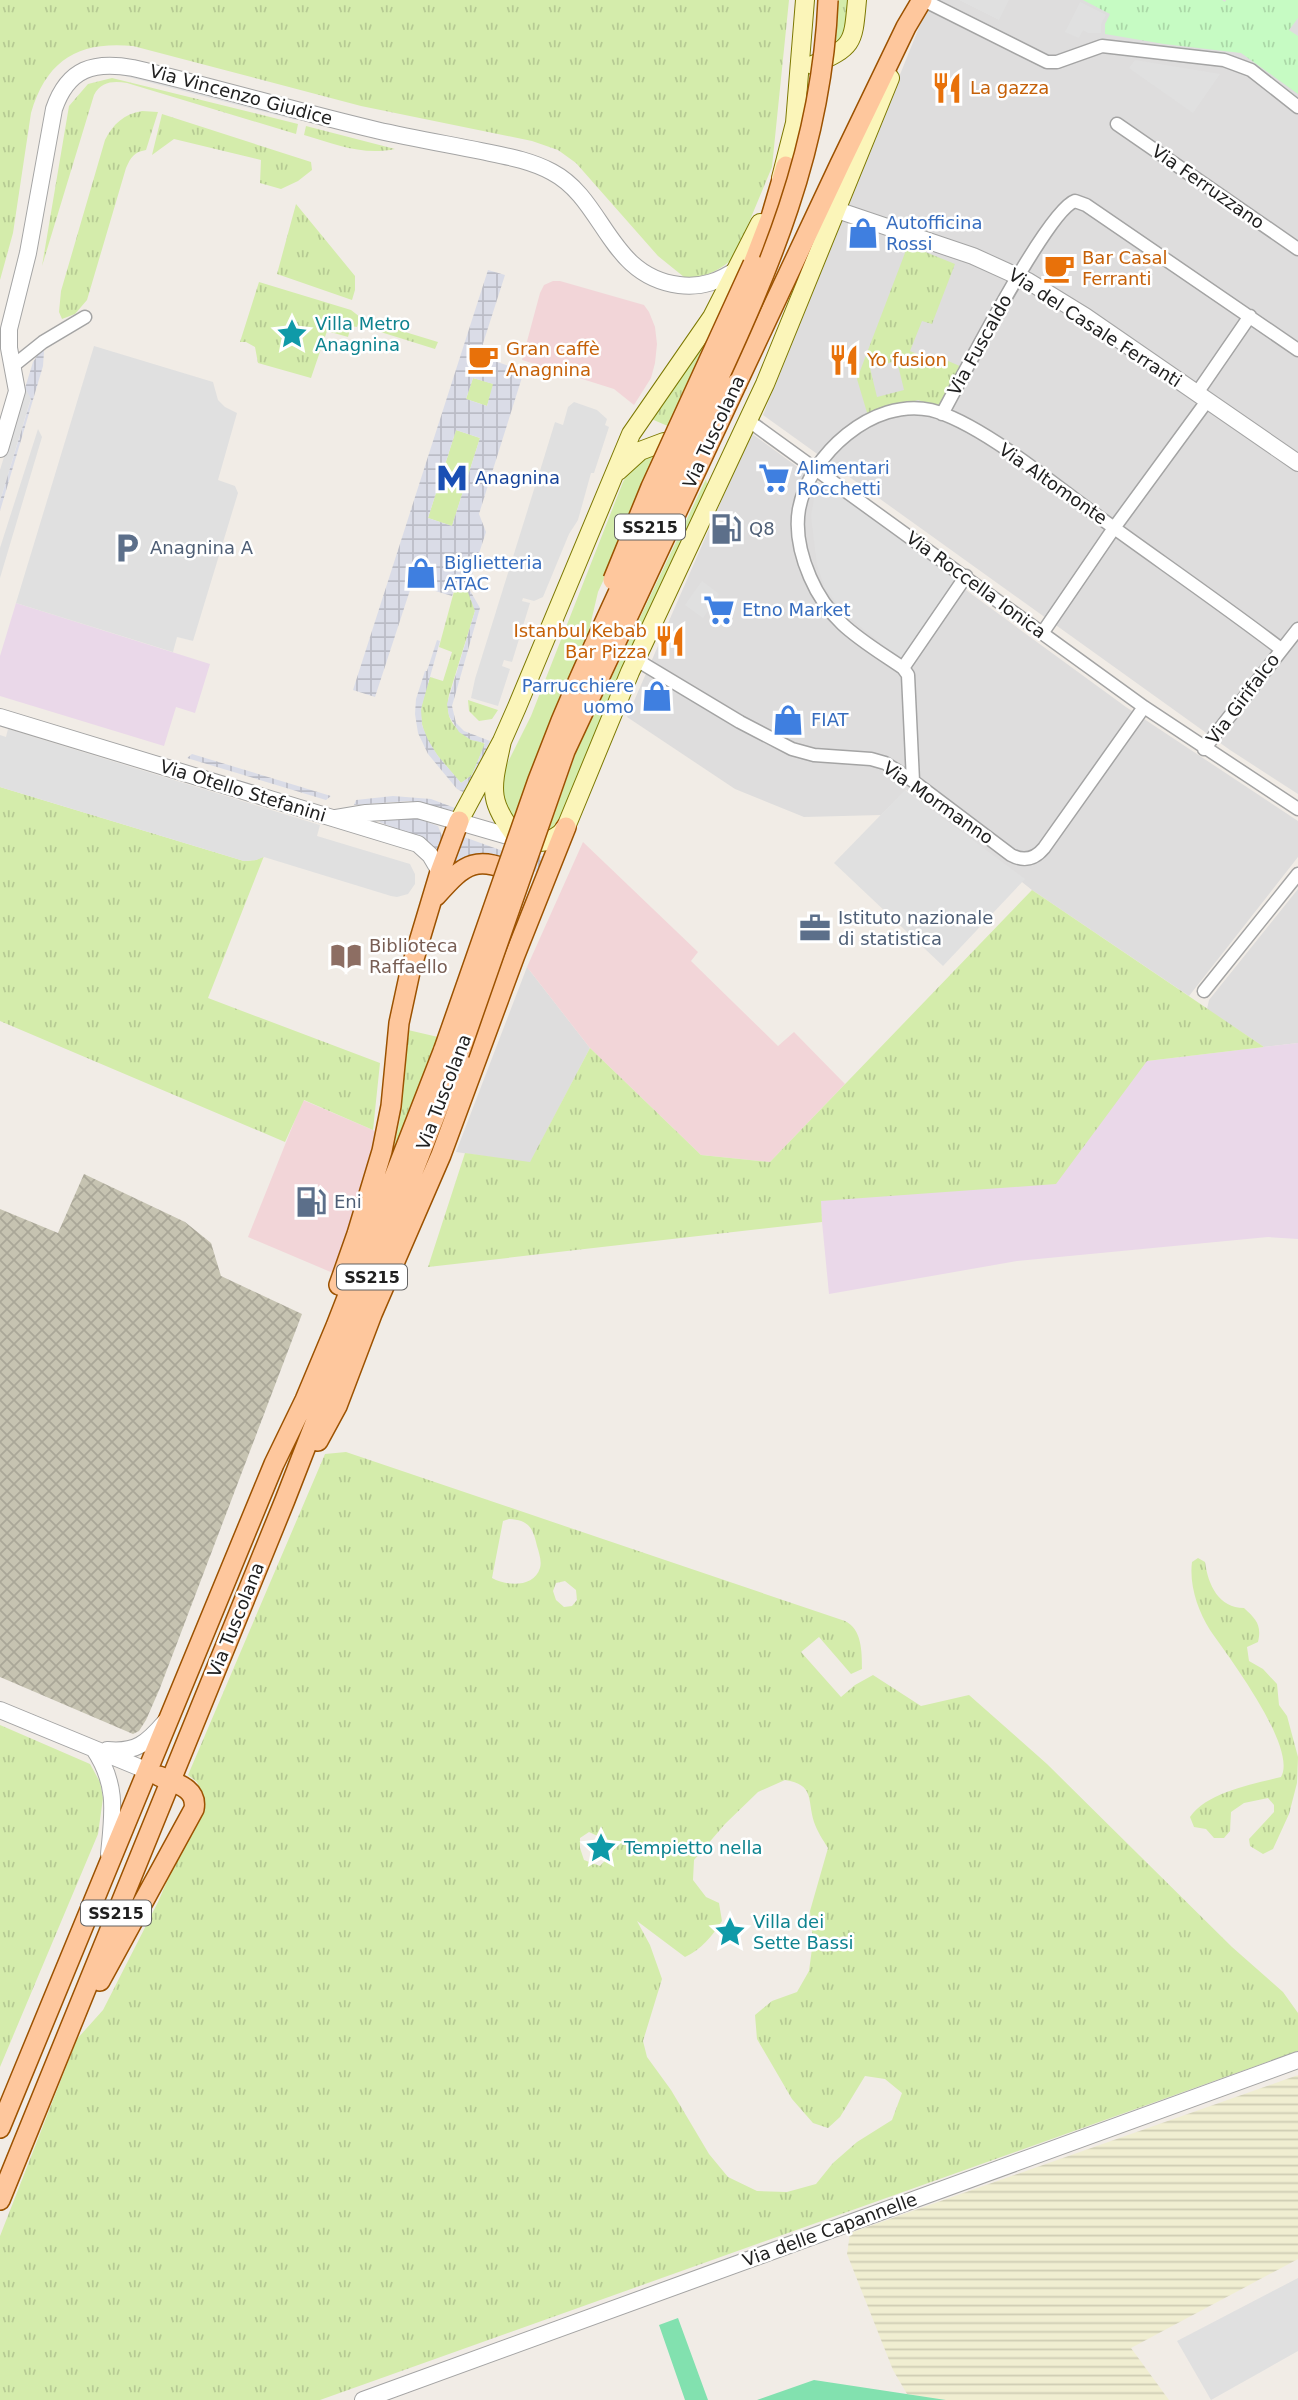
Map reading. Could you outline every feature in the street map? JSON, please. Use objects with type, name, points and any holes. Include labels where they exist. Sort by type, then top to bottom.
[{"type":"main road","name":"Via Tuscolana","points":[[0,2128],[274,1464],[305,1400],[452,1051],[538,780],[570,700],[777,244],[803,166],[814,122],[824,58],[828,0]]},
{"type":"main road","points":[[800,72],[850,44],[857,0]]},
{"type":"main road","name":"Via Tuscolana","points":[[566,827],[635,659],[749,421],[922,0]]},
{"type":"main road","name":"Via Tuscolana","points":[[0,2200],[285,1500],[565,751],[840,164],[906,27],[922,0]]},
{"type":"main road","points":[[601,632],[607,597],[633,528],[746,266],[771,217],[795,123],[804,4]]},
{"type":"main road","points":[[274,1464],[374,1183],[391,1105],[404,1001],[440,872],[459,821],[502,741],[635,426],[746,266]]},
{"type":"main road","points":[[615,473],[640,451],[664,442]]},
{"type":"main road","points":[[711,471],[714,491]]},
{"type":"main road","points":[[502,741],[494,781],[494,797],[500,816],[518,839]]},
{"type":"main road","points":[[285,1500],[337,1406],[372,1314],[440,1155],[566,827]]},
{"type":"main road","name":"Via Otello Stefanini","points":[[518,839],[547,841],[560,835],[566,827]]},
{"type":"main road","points":[[431,902],[458,872],[467,866],[486,864],[501,866],[525,876],[534,886],[536,900]]},
{"type":"main road","points":[[62,2045],[193,1812],[194,1796],[148,1771]]},
{"type":"street","points":[[922,0],[1044,61],[1054,63],[1102,46],[1224,60],[1251,71],[1298,107]]},
{"type":"street","name":"Via Vincenzo Giudice","points":[[0,449],[16,394],[9,329],[28,253],[54,109],[62,92],[74,77],[91,67],[102,65],[133,68],[377,130],[530,162],[558,175],[573,188],[622,254],[647,275],[674,284],[695,286],[717,281],[746,266]]},
{"type":"street","name":"Via Ferruzzano","points":[[1117,124],[1298,248]]},
{"type":"street","name":"Via Fuscaldo","points":[[942,414],[1018,276],[1057,216],[1068,204],[1079,202],[1086,205],[1250,316]]},
{"type":"street","name":"Via del Casale Ferranti","points":[[837,210],[973,256],[1018,276],[1085,317],[1298,463]]},
{"type":"street","points":[[1043,632],[1202,397],[1250,316],[1298,350]]},
{"type":"street","points":[[13,366],[50,337],[85,317]]},
{"type":"street","name":"Via Altomonte","points":[[903,668],[836,620],[826,607],[810,576],[802,552],[798,519],[804,491],[815,470],[846,434],[876,417],[912,409],[942,414],[998,445],[1281,649]]},
{"type":"street","name":"Via Roccella Ionica","points":[[749,421],[1204,749]]},
{"type":"street","points":[[913,781],[910,682],[903,668],[966,576]]},
{"type":"street","name":"Via Girifalco","points":[[1298,629],[1204,749],[1298,809]]},
{"type":"street","name":"Via Mormanno","points":[[635,659],[785,746],[814,755],[876,760],[913,781],[1011,855],[1023,860],[1033,858],[1044,848],[1144,707]]},
{"type":"street","name":"Via Otello Stefanini","points":[[0,717],[335,818],[412,809],[518,839]]},
{"type":"street","points":[[335,818],[418,844],[430,855],[440,872]]},
{"type":"street","points":[[1204,991],[1298,874]]},
{"type":"street","points":[[0,1710],[148,1771]]},
{"type":"street","points":[[94,1749],[122,1752],[140,1746],[149,1740],[174,1711]]},
{"type":"street","points":[[94,1749],[106,1769],[112,1792],[108,1865]]},
{"type":"street","name":"Via delle Capannelle","points":[[363,2400],[1298,2060]]},
{"type":"street","name":"Via Tuscolana","points":[[0,2110],[16,2092]]},
{"type":"shaded area","points":[[930,0],[1298,0],[1298,794],[1230,750],[763,415]]},
{"type":"shaded area","points":[[959,0],[1009,0],[999,20]]},
{"type":"shaded area","points":[[1080,2],[1106,15],[1101,24],[1101,33],[1088,33],[1083,30],[1079,38],[1065,32]]},
{"type":"shaded area","points":[[1135,60],[1220,74],[1193,113],[1129,68]]},
{"type":"shaded area","points":[[107,69],[298,115],[296,120],[117,74],[97,74],[74,86],[71,83]]},
{"type":"shaded area","points":[[488,270],[505,275],[479,356],[524,371],[479,514],[486,532],[468,587],[480,608],[452,706],[456,723],[464,731],[490,741],[469,787],[463,792],[457,789],[428,754],[418,733],[415,714],[416,699],[437,640],[440,641],[421,709],[422,725],[438,756],[461,783],[472,775],[485,743],[471,740],[459,732],[449,716],[447,704],[475,611],[466,587],[456,584],[452,596],[412,584],[375,697],[353,690]],"holes":[[[473,378],[493,384],[487,406],[466,399]],[[456,430],[480,438],[452,526],[428,518]]]},
{"type":"shaded area","points":[[553,281],[644,305],[649,312],[655,327],[657,344],[655,363],[651,378],[634,405],[614,389],[522,360],[540,293],[544,285]]},
{"type":"shaded area","name":"Anagnina A","points":[[94,346],[213,382],[218,400],[237,413],[218,480],[235,486],[238,493],[193,641],[177,637],[173,652],[16,603]]},
{"type":"shaded area","points":[[42,349],[43,366],[0,511],[0,501],[31,399],[25,388],[33,362]]},
{"type":"shaded area","points":[[25,388],[31,398],[0,501],[0,470]]},
{"type":"shaded area","points":[[574,402],[597,410],[607,419],[605,425],[609,427],[594,473],[591,473],[578,520],[569,534],[543,597],[534,601],[523,598],[522,601],[530,603],[512,662],[504,660],[502,666],[510,669],[498,706],[471,698],[536,483],[544,485],[547,477],[539,474],[555,422],[563,425],[568,407]]},
{"type":"shaded area","points":[[38,429],[42,437],[0,578],[0,548]]},
{"type":"shaded area","points":[[751,433],[1126,707],[1298,821],[1298,857],[1189,996],[1032,890],[906,790],[881,815],[804,817],[735,789],[627,717]]},
{"type":"shaded area","points":[[824,478],[958,580],[902,660],[846,615],[825,588],[817,565],[811,516],[815,494]]},
{"type":"shaded area","points":[[702,581],[719,594],[703,618],[685,605]]},
{"type":"shaded area","points":[[16,603],[210,664],[195,713],[176,707],[164,746],[0,696],[0,656]]},
{"type":"shaded area","points":[[8,729],[320,825],[317,836],[410,864],[415,874],[415,884],[408,894],[391,896],[264,857],[244,861],[0,787],[0,735],[6,737]]},
{"type":"shaded area","points":[[192,754],[331,796],[326,800],[187,758]]},
{"type":"shaded area","points":[[905,790],[1025,879],[943,966],[834,863]]},
{"type":"shaded area","points":[[393,796],[431,799],[455,808],[455,811],[409,801],[354,805],[356,800]]},
{"type":"shaded area","points":[[404,818],[419,819],[438,826],[442,836],[436,853],[425,840],[379,822]]},
{"type":"shaded area","points":[[464,837],[503,851],[536,857],[548,855],[540,873],[500,860],[454,868],[449,866]]},
{"type":"shaded area","points":[[583,842],[698,952],[691,961],[778,1046],[794,1032],[845,1084],[770,1162],[701,1155],[590,1048],[527,967]]},
{"type":"shaded area","points":[[1298,889],[1298,1043],[1264,1047],[1207,1009],[1209,1000]]},
{"type":"shaded area","points":[[527,967],[590,1048],[530,1163],[456,1152]]},
{"type":"shaded area","points":[[1298,1043],[1298,1239],[1268,1237],[1017,1261],[829,1294],[820,1201],[1147,1061]]},
{"type":"shaded area","name":"Eni","points":[[303,1100],[377,1134],[372,1166],[333,1273],[248,1237]]},
{"type":"shaded area","points":[[84,1174],[185,1222],[211,1243],[221,1276],[302,1314],[160,1688],[146,1720],[139,1731],[133,1734],[0,1677],[0,1209],[58,1233]]},
{"type":"shaded area","points":[[1298,2075],[1298,2259],[1131,2348],[1169,2400],[946,2400],[907,2394],[893,2370],[847,2254],[850,2233]]},
{"type":"shaded area","points":[[1298,2278],[1298,2351],[1211,2400],[1177,2341]]},
{"type":"green space","points":[[0,0],[789,0],[772,167],[735,256],[712,272],[698,277],[684,277],[658,256],[576,163],[558,150],[532,141],[361,106],[133,46],[97,47],[68,57],[46,79],[38,94],[31,113],[13,233],[0,280]]},
{"type":"green space","points":[[838,0],[848,0],[844,37],[835,46]]},
{"type":"green space","points":[[1083,0],[1298,0],[1298,18],[1289,30],[1298,36],[1298,94],[1241,53],[1105,34],[1105,24],[1110,14]]},
{"type":"green space","points":[[112,78],[298,124],[296,134],[127,83],[113,82],[100,87],[94,95],[42,266],[69,106],[88,84]]},
{"type":"green space","points":[[142,111],[158,112],[146,150],[133,156],[126,168],[87,300],[75,314],[62,319],[59,312],[61,291],[105,140],[120,121]]},
{"type":"green space","points":[[162,114],[311,162],[312,170],[281,189],[260,183],[261,160],[174,139],[152,155]]},
{"type":"green space","points":[[306,126],[395,149],[372,151],[338,145],[304,135]]},
{"type":"green space","points":[[296,204],[355,276],[352,300],[277,274]]},
{"type":"green space","points":[[908,245],[955,264],[932,324],[922,321],[910,351],[937,362],[939,357],[962,367],[941,408],[918,400],[868,416],[857,379]],"holes":[[[897,361],[904,390],[877,397],[870,368]]]},
{"type":"green space","points":[[259,282],[351,310],[360,317],[357,327],[351,326],[348,337],[327,331],[311,378],[258,363],[255,347],[240,342]]},
{"type":"green space","points":[[369,321],[438,342],[435,349],[371,329]]},
{"type":"green space","points":[[718,322],[670,427],[649,418]]},
{"type":"green space","points":[[473,378],[494,384],[487,406],[466,399]]},
{"type":"green space","points":[[456,430],[480,438],[452,526],[428,518]]},
{"type":"green space","points":[[665,448],[598,592],[586,643],[516,825],[503,802],[503,772],[531,716],[623,482],[634,462]]},
{"type":"green space","points":[[706,479],[708,488],[564,815],[558,824],[549,829],[577,750]]},
{"type":"green space","points":[[456,584],[468,588],[475,611],[449,695],[449,715],[457,728],[485,744],[472,775],[461,783],[430,744],[422,726],[421,716],[430,677],[443,681],[452,652],[439,647]]},
{"type":"green space","points":[[468,700],[498,710],[492,719],[479,721],[469,711]]},
{"type":"green space","points":[[0,787],[244,861],[264,856],[208,998],[380,1063],[373,1130],[304,1100],[285,1142],[0,1021]]},
{"type":"green space","points":[[1032,890],[1264,1047],[1147,1061],[1056,1184],[821,1201],[822,1222],[428,1267],[465,1153],[530,1162],[590,1048],[701,1155],[770,1162]]},
{"type":"green space","points":[[408,1030],[438,1037],[388,1174],[400,1119]]},
{"type":"green space","points":[[346,1452],[845,1621],[858,1635],[862,1669],[851,1674],[819,1637],[801,1652],[841,1697],[873,1675],[921,1706],[969,1695],[1047,1764],[1232,1947],[1283,1992],[1298,2013],[1298,2051],[320,2400],[0,2400],[0,2236],[77,2039],[103,2010],[158,1902],[203,1799],[197,1782],[188,1775],[325,1454]],"holes":[[[509,1519],[526,1523],[534,1534],[541,1565],[537,1574],[526,1582],[512,1584],[492,1578],[503,1521]],[[565,1581],[576,1590],[577,1600],[572,1606],[564,1607],[556,1600],[553,1591],[556,1583]],[[785,1780],[801,1785],[806,1789],[814,1822],[828,1848],[810,1911],[813,1941],[809,1971],[797,1992],[772,2001],[755,2015],[757,2039],[792,2099],[813,2123],[828,2128],[840,2117],[865,2076],[885,2079],[902,2093],[892,2120],[857,2142],[833,2163],[816,2184],[787,2192],[757,2191],[728,2177],[709,2154],[671,2090],[647,2057],[643,2041],[662,1979],[650,1945],[637,1921],[685,1957],[706,1942],[722,1921],[719,1903],[706,1897],[693,1880],[694,1860],[758,1792]],[[589,1832],[604,1839],[613,1852],[600,1866],[584,1860],[580,1838]]]},
{"type":"green space","points":[[1198,1558],[1205,1562],[1212,1587],[1221,1600],[1244,1608],[1257,1623],[1258,1642],[1247,1647],[1249,1661],[1263,1669],[1277,1684],[1279,1705],[1287,1716],[1298,1757],[1297,1783],[1289,1814],[1273,1849],[1263,1854],[1250,1846],[1249,1839],[1274,1812],[1274,1805],[1268,1798],[1244,1803],[1231,1812],[1230,1831],[1224,1838],[1214,1838],[1206,1829],[1194,1827],[1190,1817],[1207,1801],[1219,1795],[1281,1777],[1284,1763],[1280,1745],[1259,1702],[1202,1615],[1192,1580],[1192,1562]]},
{"type":"green space","points":[[0,1725],[90,1764],[100,1782],[103,1798],[98,1834],[0,2067]]},
{"type":"green space","points":[[678,2318],[708,2400],[685,2400],[659,2325]]},
{"type":"green space","points":[[814,2380],[946,2400],[757,2400]]},
{"type":"place","name":"La gazza","points":[[947,88]]},
{"type":"place","name":"Autofficina Rossi","points":[[863,233]]},
{"type":"place","name":"Bar Casal Ferranti","points":[[1059,268]]},
{"type":"place","name":"Villa Metro Anagnina","points":[[292,334]]},
{"type":"place","name":"Gran caffè Anagnina","points":[[483,359]]},
{"type":"place","name":"Yo fusion","points":[[844,360]]},
{"type":"place","name":"Anagnina","points":[[452,478]]},
{"type":"place","name":"Alimentari Rocchetti","points":[[774,478]]},
{"type":"place","name":"Q8","points":[[726,529]]},
{"type":"place","name":"Anagnina A","points":[[127,548]]},
{"type":"place","name":"Biglietteria ATAC","points":[[421,573]]},
{"type":"place","name":"Etno Market","points":[[719,610]]},
{"type":"place","name":"Istanbul Kebab Bar Pizza","points":[[670,641]]},
{"type":"place","name":"Parrucchiere uomo","points":[[657,696]]},
{"type":"place","name":"FIAT","points":[[788,720]]},
{"type":"place","name":"Istituto nazionale di statistica","points":[[815,928]]},
{"type":"place","name":"Biblioteca Raffaello","points":[[346,956]]},
{"type":"place","name":"Eni","points":[[311,1202]]},
{"type":"place","name":"Tempietto nella","points":[[601,1848]]},
{"type":"place","name":"Villa dei Sette Bassi","points":[[730,1932]]}]
